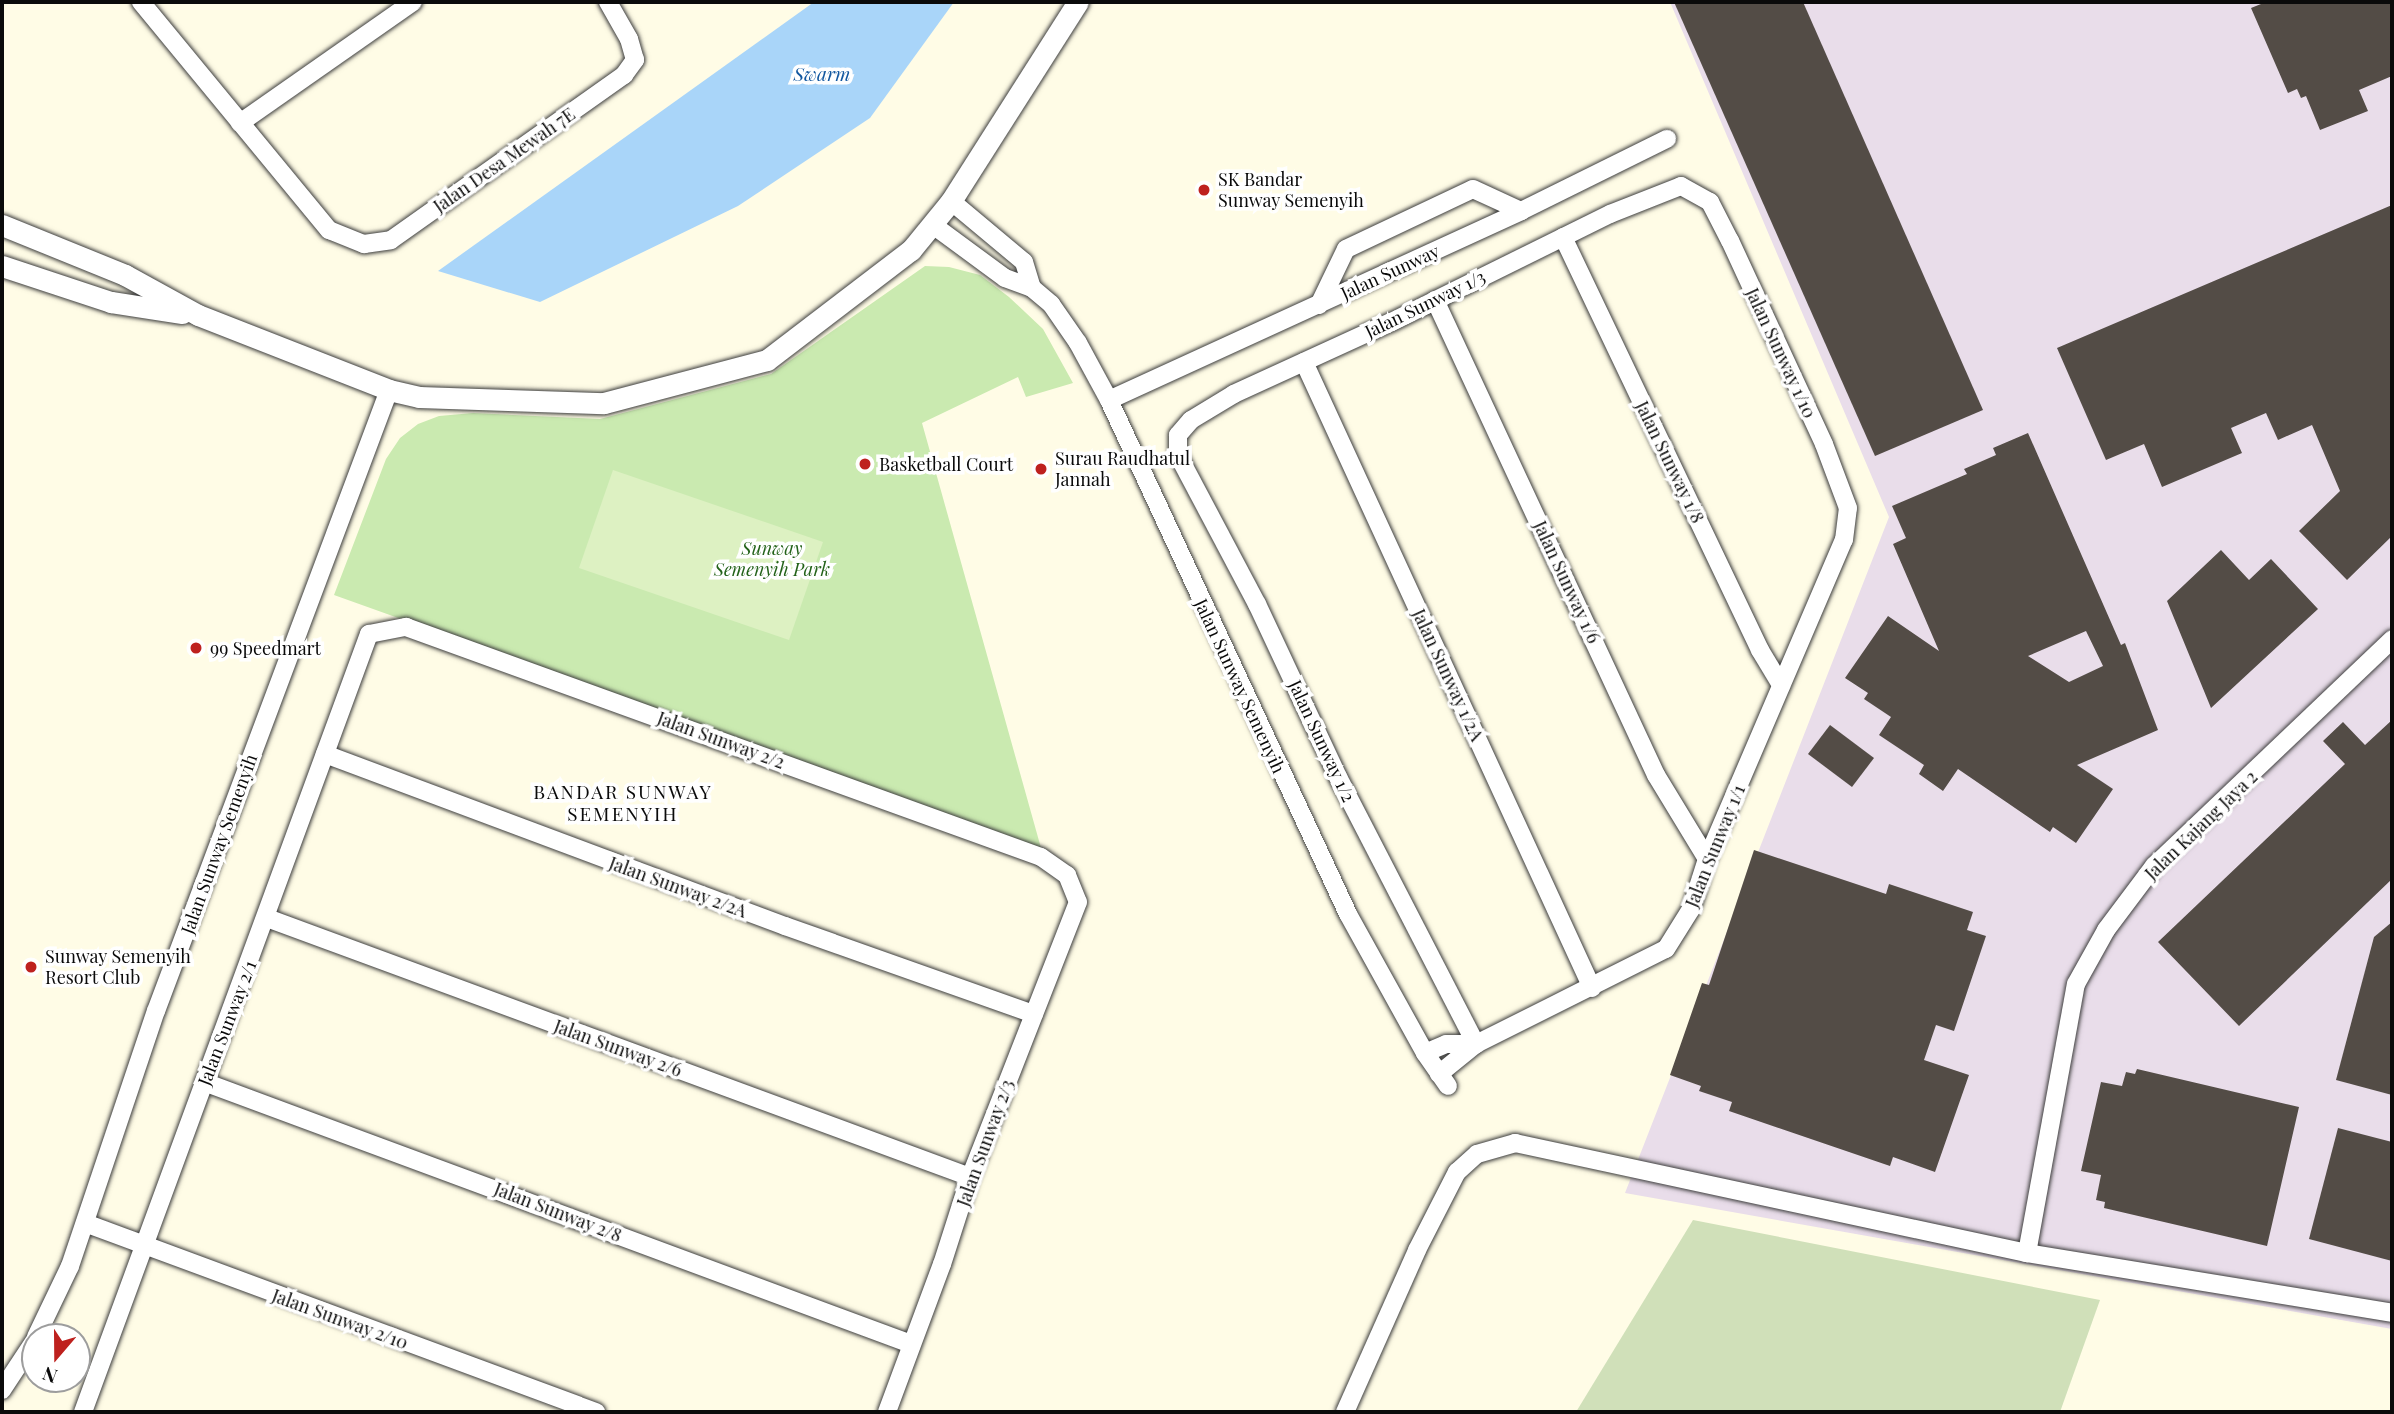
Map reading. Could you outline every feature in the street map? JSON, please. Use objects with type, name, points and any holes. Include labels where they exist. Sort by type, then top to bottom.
[{"type":"street","points":[[141,2],[240,123],[413,2]]},
{"type":"street","name":"Jalan Desa Mewah 7E","points":[[240,123],[329,230],[364,244],[391,240],[624,75],[635,60],[629,39],[608,2]]},
{"type":"street","points":[[2,225],[125,275],[198,315],[389,390],[419,397],[604,403],[767,360],[911,250],[951,201],[1078,2]]},
{"type":"street","name":"Jalan Sunway","points":[[1110,400],[1521,211],[1668,139]]},
{"type":"street","name":"Jalan Sunway 1/3","points":[[1178,435],[1191,420],[1234,394],[1563,237],[1681,186]]},
{"type":"street","name":"Jalan Sunway 1/10","points":[[1681,186],[1710,201],[1730,241],[1829,457],[1848,508],[1844,540]]},
{"type":"street","points":[[1319,305],[1346,250],[1473,189],[1521,211]]},
{"type":"street","name":"Jalan Sunway Semenyih","points":[[951,201],[1024,262],[1032,288]]},
{"type":"street","name":"Jalan Sunway Semenyih","points":[[933,225],[1005,278],[1032,288],[1051,304],[1079,343],[1110,400],[1342,901],[1425,1053],[1443,1080]]},
{"type":"street","name":"Jalan Sunway 1/8","points":[[1563,237],[1760,650],[1782,685]]},
{"type":"street","points":[[2,266],[111,302],[198,315]]},
{"type":"street","name":"Jalan Sunway 1/6","points":[[1434,300],[1657,775],[1707,859]]},
{"type":"street","name":"Jalan Sunway 1/2A","points":[[1304,362],[1592,988]]},
{"type":"street","name":"Jalan Sunway Semenyih","points":[[43,1323],[70,1266],[156,1011],[389,390]]},
{"type":"street","name":"Jalan Sunway 1/2","points":[[1178,435],[1178,455],[1257,604],[1338,777],[1476,1044]]},
{"type":"street","name":"Jalan Sunway 1/1","points":[[1443,1080],[1476,1044],[1666,949],[1691,909],[1707,859],[1844,540]]},
{"type":"street","name":"Jalan Sunway 2/2","points":[[369,634],[406,627],[1041,857],[1066,875]]},
{"type":"street","name":"Jalan Sunway 2/1","points":[[87,1411],[143,1245],[267,918],[369,634]]},
{"type":"street","name":"Jalan Kajang Jaya 2","points":[[2027,1253],[2076,984],[2106,930],[2154,866],[2392,639]]},
{"type":"street","name":"Jalan Sunway 2/2A","points":[[325,754],[747,912],[1034,1014]]},
{"type":"street","name":"Jalan Sunway 2/3","points":[[887,1412],[942,1264],[970,1177],[1078,902],[1066,875]]},
{"type":"street","name":"Jalan Sunway 2/6","points":[[267,918],[970,1177]]},
{"type":"street","points":[[1425,1053],[1446,1044],[1476,1044]]},
{"type":"street","name":"Jalan Sunway 2/8","points":[[204,1082],[911,1345]]},
{"type":"street","points":[[1345,1412],[1417,1250],[1457,1172],[1477,1154],[1515,1143],[2027,1253],[2392,1313]]},
{"type":"street","name":"Jalan Sunway 2/10","points":[[85,1223],[596,1412]]},
{"type":"street","name":"Jalan Sunway Semenyih","points":[[2,1390],[21,1361]]},
{"type":"shaded area","points":[[1670,2],[2392,2],[2392,1329],[1625,1193],[1889,517]]},
{"type":"green space","name":"Sunway Semenyih Park","points":[[925,266],[949,267],[980,275],[1009,297],[1043,329],[1073,383],[1026,397],[1018,377],[922,423],[1041,848],[334,595],[386,459],[400,438],[418,424],[439,416],[473,413],[600,419],[771,374]]},
{"type":"green space","points":[[613,470],[823,542],[789,640],[579,568]]},
{"type":"green space","points":[[1693,1220],[2100,1300],[2060,1412],[1576,1412]]},
{"type":"water","name":"Swarm","points":[[814,2],[954,2],[870,118],[738,206],[540,302],[438,271]]},
{"type":"building","points":[[1674,2],[1803,2],[1983,410],[1875,456]]},
{"type":"building","points":[[2266,2],[2392,2],[2392,76],[2359,90],[2368,111],[2320,130],[2306,96],[2301,98],[2297,89],[2288,93],[2251,8]]},
{"type":"building","points":[[2392,205],[2392,536],[2347,580],[2299,531],[2340,491],[2312,425],[2278,440],[2266,413],[2231,428],[2242,453],[2162,487],[2144,444],[2106,460],[2057,348]]},
{"type":"building","points":[[2028,433],[2121,645],[2125,643],[2158,730],[2077,765],[2113,789],[2076,843],[2053,827],[2050,832],[1958,769],[1943,791],[1919,774],[1924,765],[1879,735],[1891,717],[1864,699],[1868,693],[1845,678],[1888,616],[1939,651],[1893,544],[1906,538],[1892,506],[1967,474],[1964,469],[1996,455],[1993,448]],"holes":[[[2086,631],[2103,666],[2069,682],[2028,656]]]},
{"type":"building","points":[[2221,550],[2249,580],[2271,559],[2318,609],[2211,708],[2167,601]]},
{"type":"building","points":[[2392,720],[2392,879],[2239,1026],[2158,942],[2345,764],[2323,741],[2343,722],[2365,745]]},
{"type":"building","points":[[1830,725],[1874,758],[1852,787],[1808,754]]},
{"type":"building","points":[[1754,850],[1886,894],[1889,884],[1973,912],[1967,930],[1986,936],[1954,1031],[1936,1025],[1924,1060],[1969,1075],[1935,1172],[1893,1157],[1890,1166],[1729,1111],[1732,1102],[1699,1091],[1701,1086],[1670,1075],[1702,983],[1709,985]]},
{"type":"building","points":[[2392,922],[2392,1095],[2336,1080],[2374,937]]},
{"type":"building","points":[[2137,1069],[2299,1107],[2267,1246],[2104,1208],[2105,1202],[2096,1200],[2101,1175],[2081,1171],[2101,1082],[2122,1086],[2126,1072],[2135,1074]]},
{"type":"building","points":[[2338,1128],[2392,1142],[2392,1261],[2309,1239]]},
{"type":"place","name":"SK Bandar Sunway Semenyih","points":[[1204,190]]},
{"type":"place","name":"Basketball Court","points":[[865,464]]},
{"type":"place","name":"Surau Raudhatul Jannah","points":[[1041,469]]},
{"type":"place","name":"99 Speedmart","points":[[196,648]]},
{"type":"place","name":"Sunway Semenyih Resort Club","points":[[31,967]]},
{"type":"district","name":"BANDAR SUNWAY SEMENYIH","points":[[623,803]]}]
